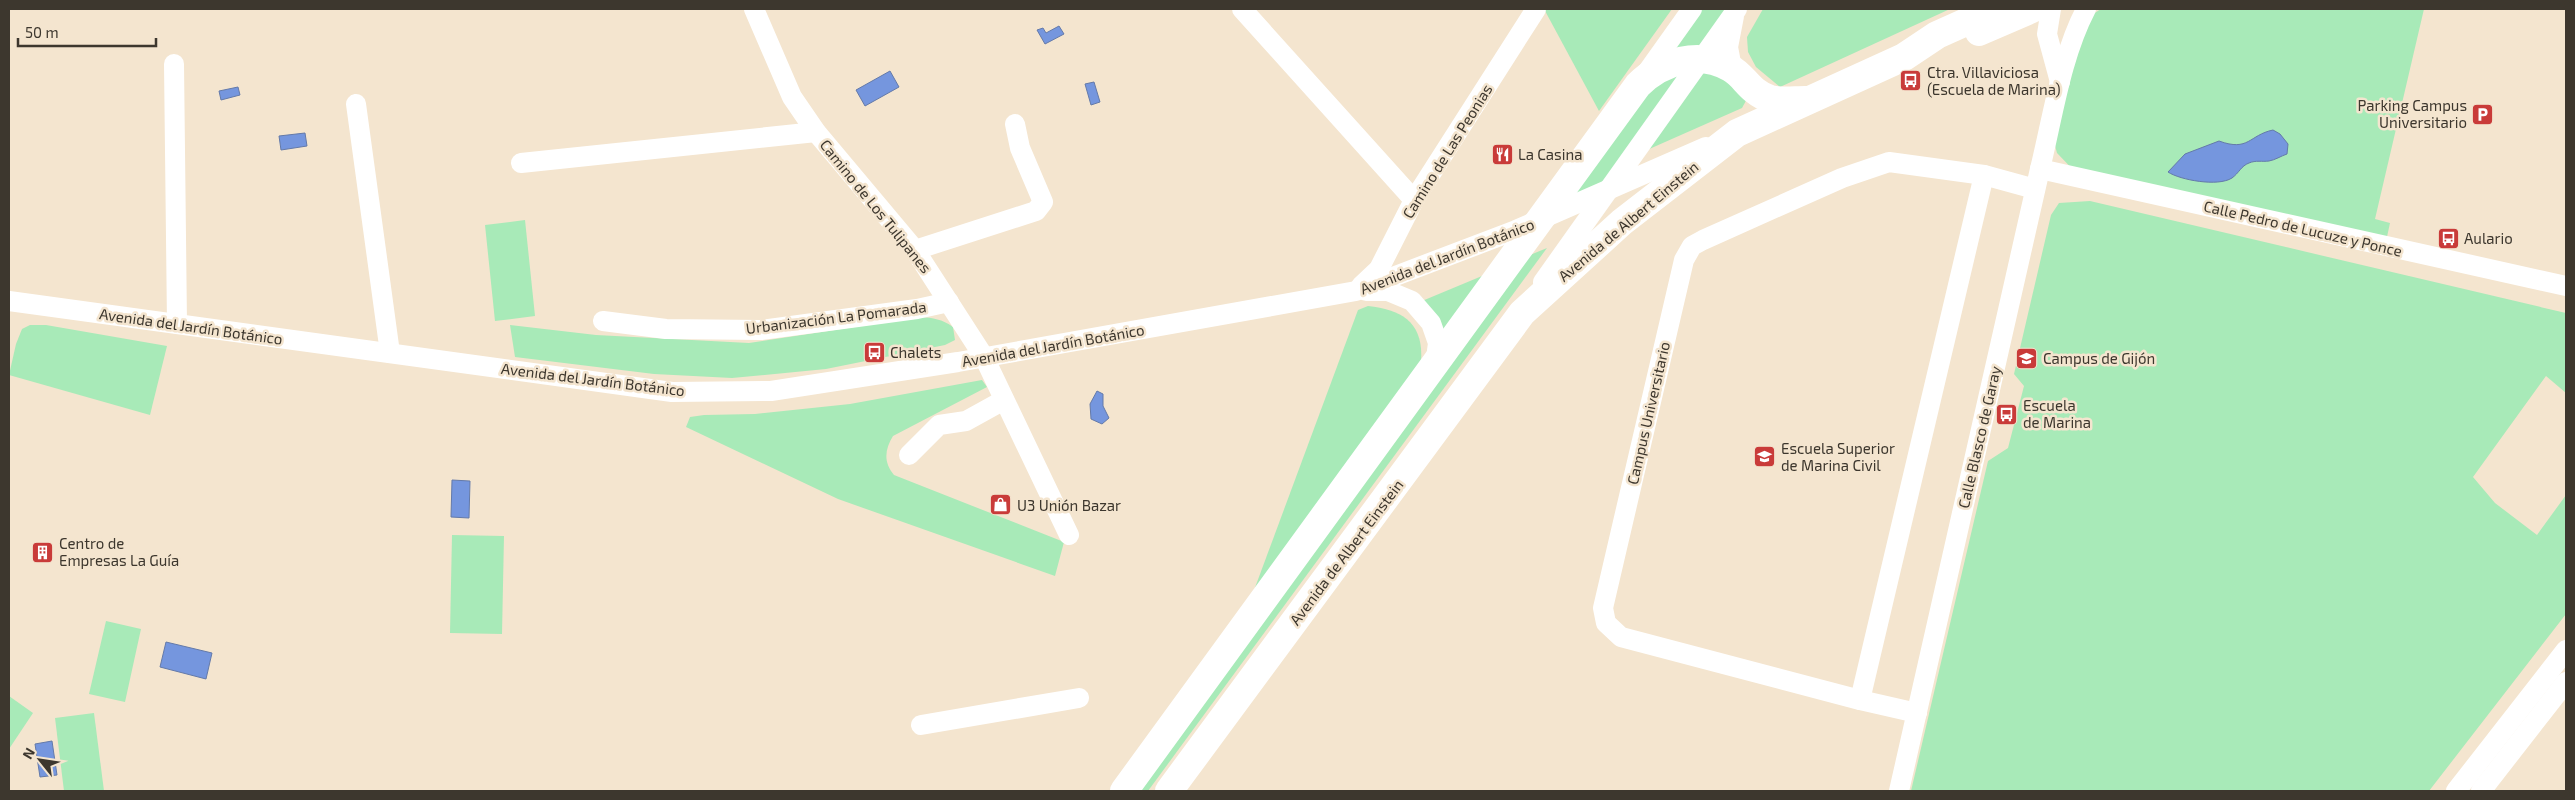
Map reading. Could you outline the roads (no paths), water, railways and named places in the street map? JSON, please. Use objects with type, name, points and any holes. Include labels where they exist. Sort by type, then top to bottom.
[{"type":"highway","name":"Avenida del Jardín Botánico","points":[[1737,133],[1904,57],[1943,47],[2014,11]]},
{"type":"highway","points":[[1124,791],[1435,367],[1638,85],[1650,72],[1674,62],[1700,59],[1713,61],[1732,68],[1748,86],[1772,100],[1810,100]]},
{"type":"highway","name":"Avenida de Albert Einstein","points":[[1169,791],[1522,312],[1622,222],[1737,133]]},
{"type":"street","name":"Camino de Los Tulipanes","points":[[754,9],[792,97],[816,132],[915,250],[984,357],[1070,535]]},
{"type":"street","points":[[1242,9],[1414,200]]},
{"type":"street","name":"Camino de Las Peonias","points":[[1356,291],[1379,269],[1414,200],[1536,9]]},
{"type":"street","points":[[1638,85],[1692,9]]},
{"type":"street","name":"Calle Blasco de Garay","points":[[2051,9],[2047,34],[2060,83]]},
{"type":"street","name":"Calle Blasco de Garay","points":[[1899,791],[2060,83],[2082,16],[2064,9]]},
{"type":"street","points":[[1732,68],[1728,47],[1736,10]]},
{"type":"street","name":"Avenida de Albert Einstein","points":[[1522,312],[1736,10]]},
{"type":"street","points":[[2014,11],[2047,34]]},
{"type":"street","points":[[174,64],[177,324]]},
{"type":"street","points":[[356,104],[390,353]]},
{"type":"street","points":[[915,250],[1036,212],[1044,202],[1020,148],[1015,124]]},
{"type":"street","points":[[521,163],[816,132]]},
{"type":"street","name":"Avenida del Jardín Botánico","points":[[9,301],[672,392],[771,391],[984,357],[1356,291],[1461,253],[1608,191],[1737,133]]},
{"type":"street","name":"Campus Universitario","points":[[1917,713],[1860,700],[1621,637],[1606,623],[1602,608],[1682,270],[1692,246],[1842,178],[1889,162],[1984,175],[2035,189]]},
{"type":"street","name":"Calle Pedro de Lucuze y Ponce","points":[[2040,169],[2566,286]]},
{"type":"street","points":[[1860,700],[1984,175]]},
{"type":"street","points":[[2429,256],[2446,246],[2566,274]]},
{"type":"street","points":[[1356,291],[1388,291],[1412,301],[1431,323],[1436,337],[1438,343],[1435,367]]},
{"type":"street","name":"Urbanización La Pomarada","points":[[602,321],[666,329],[761,330],[918,309],[949,302]]},
{"type":"street","points":[[909,455],[939,425],[966,422],[1004,400]]},
{"type":"street","points":[[2456,791],[2566,650]]},
{"type":"street","points":[[2482,791],[2566,682]]},
{"type":"street","points":[[921,725],[1079,698]]},
{"type":"water","points":[[1059,26],[1064,34],[1045,44],[1037,30],[1043,28],[1046,33]]},
{"type":"water","points":[[890,71],[899,87],[865,106],[856,90]]},
{"type":"water","points":[[1094,82],[1100,102],[1091,105],[1085,84]]},
{"type":"water","points":[[238,87],[240,95],[221,100],[219,91]]},
{"type":"water","points":[[2273,130],[2280,134],[2288,144],[2287,154],[2271,160],[2249,163],[2226,181],[2199,181],[2181,178],[2168,172],[2185,154],[2219,141],[2237,145],[2243,144],[2265,132]]},
{"type":"water","points":[[305,133],[307,146],[281,150],[279,136]]},
{"type":"water","points":[[1097,391],[1103,394],[1103,406],[1109,418],[1102,424],[1091,419],[1090,404]]},
{"type":"water","points":[[452,480],[470,481],[469,518],[451,517]]},
{"type":"water","points":[[166,642],[212,653],[206,679],[160,667]]},
{"type":"water","points":[[52,741],[57,775],[40,777],[35,744]]},
{"type":"place","name":"Ctra. Villaviciosa (Escuela de Marina)","points":[[1911,81]]},
{"type":"place","name":"Parking Campus Universitario","points":[[2483,114]]},
{"type":"place","name":"La Casina","points":[[1502,154]]},
{"type":"place","name":"Aulario","points":[[2448,238]]},
{"type":"place","name":"Chalets","points":[[874,352]]},
{"type":"place","name":"Campus de Gijón","points":[[2027,358]]},
{"type":"place","name":"Escuela de Marina","points":[[2007,414]]},
{"type":"place","name":"Escuela Superior de Marina Civil","points":[[1765,457]]},
{"type":"place","name":"U3 Unión Bazar","points":[[1001,505]]},
{"type":"place","name":"Centro de Empresas La Guía","points":[[43,552]]}]
